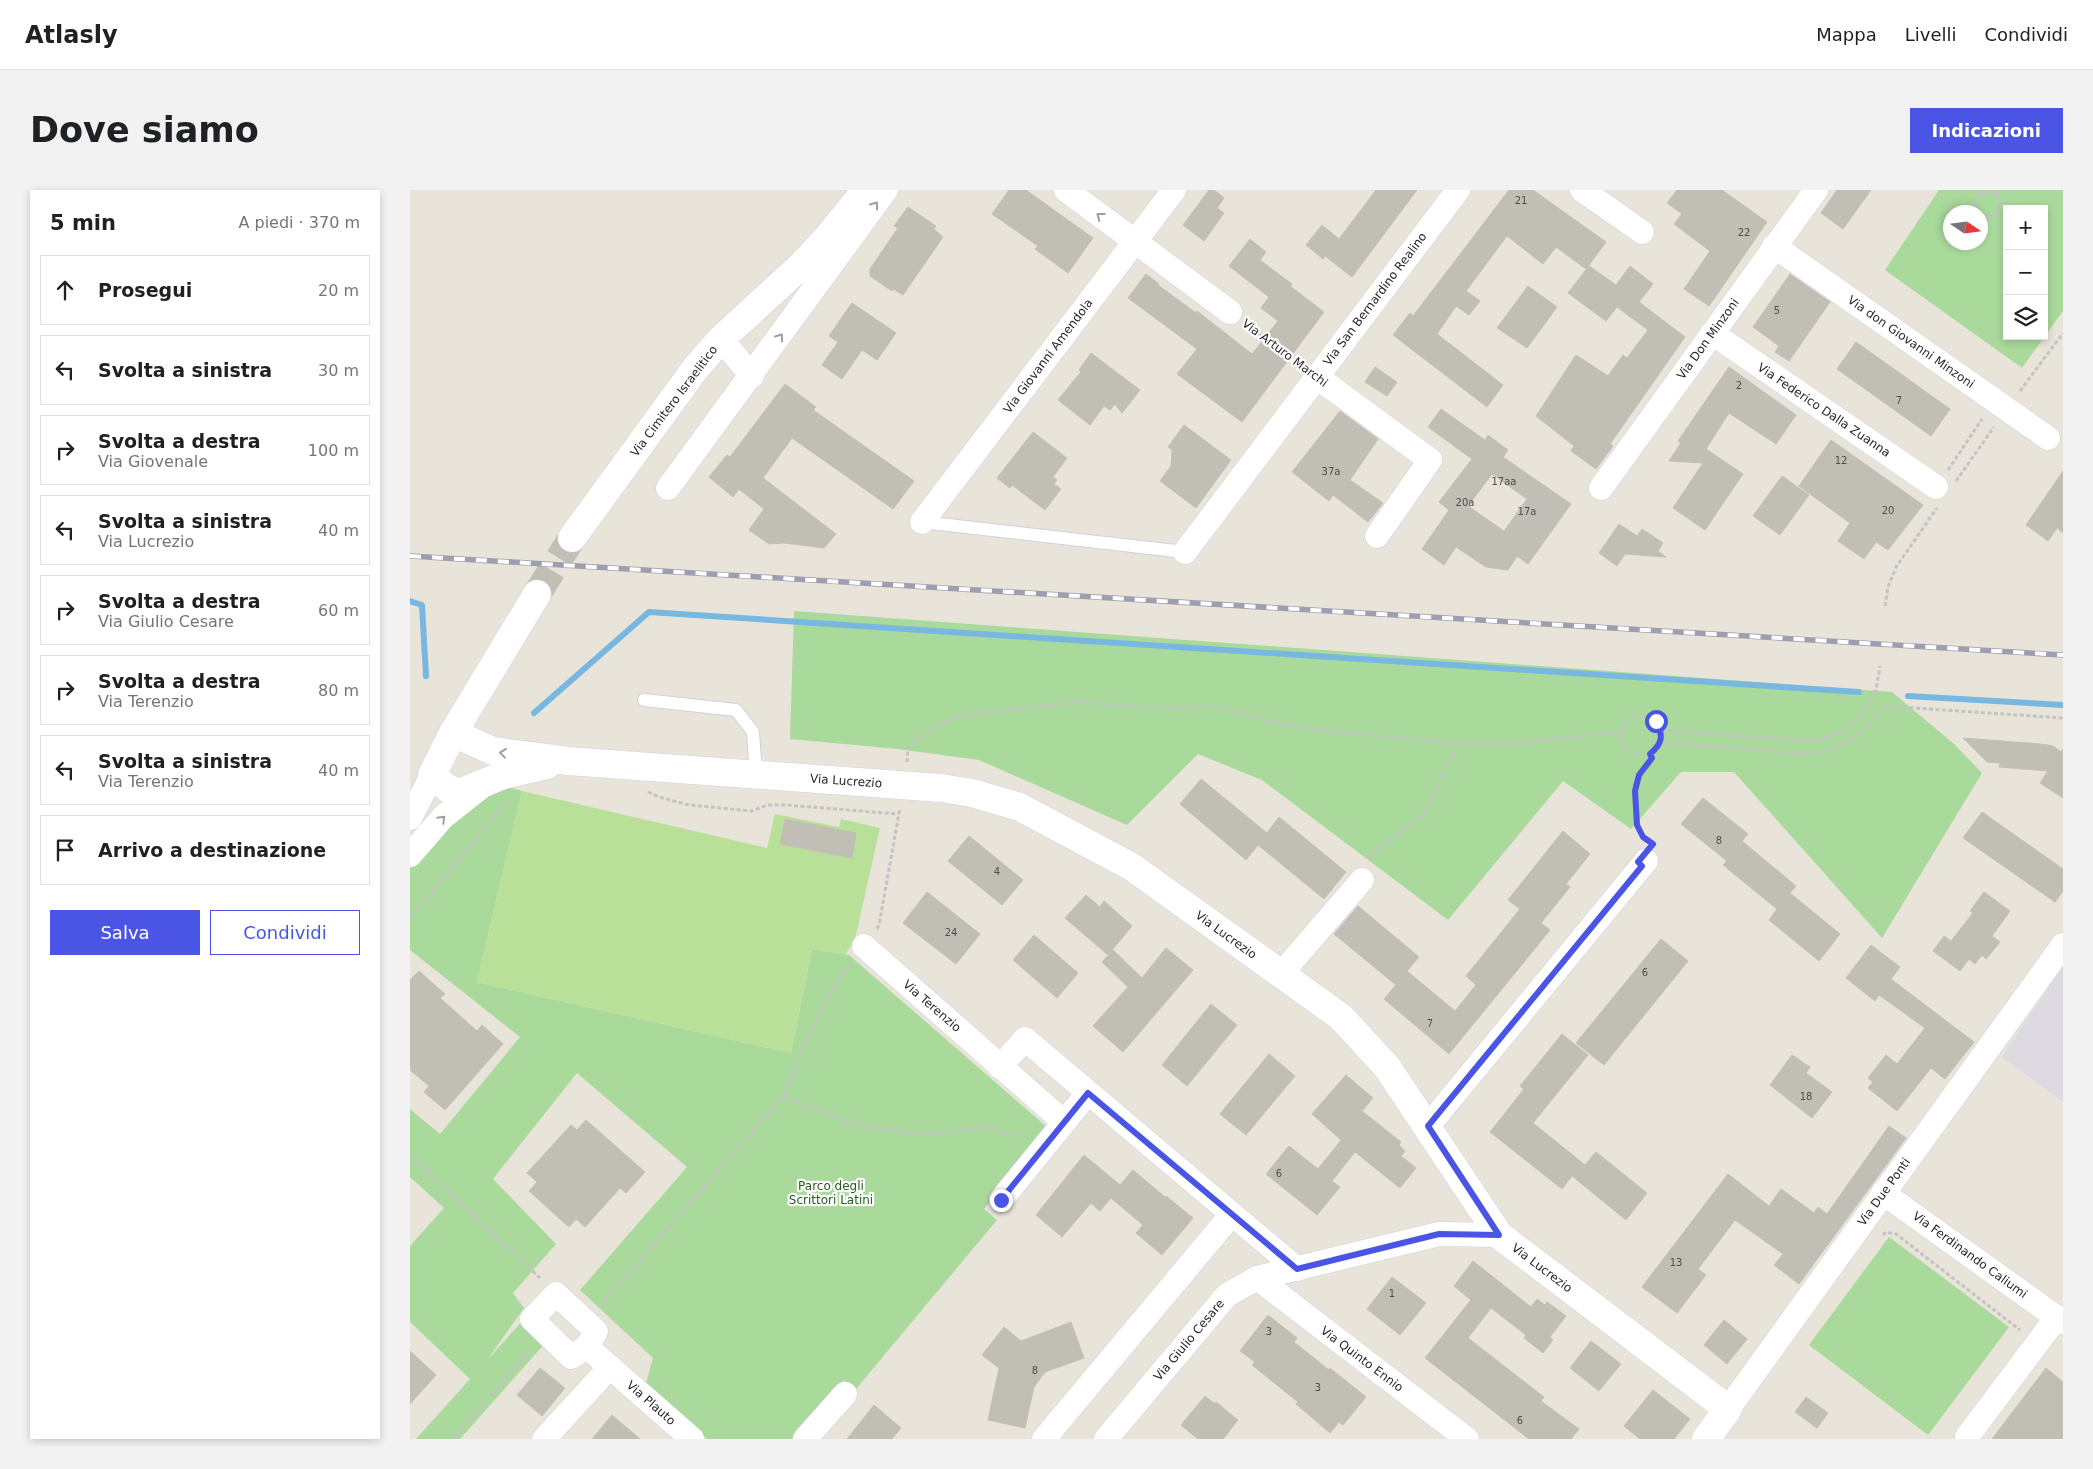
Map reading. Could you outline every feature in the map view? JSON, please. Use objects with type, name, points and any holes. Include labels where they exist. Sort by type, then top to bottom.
[{"type":"street","points":[[668,488],[752,376],[886,190]]},
{"type":"street","name":"Via Arturo Marchi","points":[[1066,190],[1230,312]]},
{"type":"street","name":"Via Giovanni Amendola","points":[[922,522],[1174,190]]},
{"type":"street","name":"Via San Bernardino Realino","points":[[1186,552],[1458,190]]},
{"type":"street","points":[[1582,190],[1642,232]]},
{"type":"street","name":"Via Don Minzoni","points":[[1601,488],[1816,190]]},
{"type":"street","name":"Via Cimitero Israelitico","points":[[572,538],[695,369],[722,338],[803,264],[857,197]]},
{"type":"street","name":"Via don Giovanni Minzoni","points":[[1774,246],[2048,438]]},
{"type":"street","name":"Via Federico Dalla Zuanna","points":[[1712,333],[1936,487]]},
{"type":"street","points":[[722,338],[752,376]]},
{"type":"street","name":"Via Arturo Marchi","points":[[1316,377],[1430,460],[1377,536]]},
{"type":"street","points":[[410,818],[453,733],[537,594]]},
{"type":"street","name":"Via Lucrezio","points":[[453,733],[493,751],[568,761],[904,785],[972,793],[1020,807],[1132,867],[1341,1017],[1388,1067],[1499,1235],[1728,1409]]},
{"type":"street","name":"Via Lucrezio","points":[[410,855],[443,817],[501,787],[568,761]]},
{"type":"street","name":"Via Lucrezio","points":[[432,775],[447,788],[459,793],[501,787]]},
{"type":"street","points":[[1428,1126],[1647,851]]},
{"type":"street","points":[[1281,974],[1362,880]]},
{"type":"street","name":"Via Terenzio","points":[[864,946],[1064,1122]]},
{"type":"street","name":"Via Due Ponti","points":[[1706,1439],[2063,946]]},
{"type":"street","points":[[1000,1067],[1025,1039],[1297,1269]]},
{"type":"street","points":[[1001,1200],[1088,1093]]},
{"type":"street","name":"Via Ferdinando Caliumi","points":[[1884,1193],[2060,1320],[2033,1349],[1967,1437]]},
{"type":"street","points":[[1044,1439],[1232,1214]]},
{"type":"street","name":"Via Giulio Cesare","points":[[1106,1439],[1227,1295],[1257,1278],[1439,1234],[1499,1235]]},
{"type":"street","name":"Via Quinto Ennio","points":[[1257,1278],[1467,1439]]},
{"type":"street","points":[[556,1294],[586,1322],[596,1331],[588,1347],[572,1357],[532,1319],[556,1294]]},
{"type":"street","name":"Via Plauto","points":[[588,1347],[692,1439]]},
{"type":"street","points":[[544,1439],[610,1367]]},
{"type":"street","points":[[805,1439],[845,1394]]},
{"type":"lane","points":[[922,522],[1186,552]]},
{"type":"lane","points":[[644,700],[736,710],[753,732],[756,774]]},
{"type":"path","points":[[1997,194],[2000,190]]},
{"type":"path","points":[[1976,205],[1975,202],[1979,194],[1990,191],[1997,194]]},
{"type":"path","points":[[1988,216],[1996,213],[2000,205],[1997,194]]},
{"type":"path","name":"Via Arturo Marchi","points":[[1230,312],[1316,377]]},
{"type":"path","points":[[1936,487],[2001,405],[2063,333]]},
{"type":"path","points":[[1661,730],[1795,740],[1819,740],[1844,730],[1863,714],[1876,690],[1880,666]]},
{"type":"path","points":[[586,1322],[783,1096],[827,997],[880,925],[904,785],[908,746],[942,722],[981,713],[1078,702],[1144,707],[1182,708],[1212,706],[1278,723],[1324,731],[1459,742],[1506,744],[1620,732]]},
{"type":"path","points":[[1662,738],[1671,743],[1809,754],[1825,751],[1855,739],[1868,727],[1884,706],[2063,718]]},
{"type":"path","points":[[1642,714],[1656,721],[1661,730],[1662,738],[1659,746],[1650,754],[1636,755],[1624,747],[1620,732],[1627,720],[1642,714]]},
{"type":"path","points":[[1362,880],[1372,852],[1413,824],[1428,808],[1446,765],[1459,742]]},
{"type":"path","points":[[1647,851],[1637,825],[1635,791],[1639,775],[1652,758],[1650,754]]},
{"type":"path","points":[[410,918],[501,787]]},
{"type":"path","points":[[645,791],[659,797],[698,806],[751,811],[768,805],[786,805],[898,814]]},
{"type":"path","points":[[783,1096],[854,1124],[924,1135],[984,1127],[1046,1143]]},
{"type":"path","points":[[410,1155],[556,1294]]},
{"type":"path","points":[[1878,1239],[1886,1232],[1896,1234],[2019,1328],[2022,1341],[2033,1349]]},
{"type":"path","points":[[452,1439],[546,1333]]},
{"type":"shaded area","points":[[2063,966],[2063,1102],[2002,1057]]},
{"type":"green space","points":[[1939,190],[2063,190],[2063,311],[2048,332],[2048,205],[2003,205],[2003,340],[2042,340],[2022,368],[1885,270]]},
{"type":"green space","points":[[794,611],[1892,692],[1954,744],[1982,773],[1882,938],[1734,772],[1681,772],[1631,829],[1563,781],[1448,920],[1262,780],[1198,754],[1127,825],[979,760],[898,749],[790,739]]},
{"type":"green space","name":"Parco degli Scrittori Latini","points":[[500,784],[522,791],[477,982],[791,1053],[812,949],[849,955],[1048,1128],[984,1209],[997,1220],[856,1389],[844,1380],[794,1439],[707,1439],[646,1383],[653,1358],[580,1290],[687,1167],[577,1073],[493,1179],[556,1244],[513,1293],[524,1308],[487,1360],[526,1317],[547,1341],[460,1439],[416,1439],[470,1379],[410,1322],[410,1246],[444,1208],[410,1177],[410,1109],[440,1134],[520,1037],[410,950],[410,862],[422,847]]},
{"type":"green space","points":[[522,791],[767,848],[775,814],[839,827],[841,819],[880,828],[855,939],[845,955],[812,949],[791,1053],[477,982]]},
{"type":"green space","points":[[1889,1237],[2009,1327],[1928,1435],[1809,1345]]},
{"type":"building","points":[[1009,190],[1026,190],[1093,238],[1068,273],[1035,249],[1038,246],[992,214]]},
{"type":"building","points":[[1209,190],[1214,190],[1224,198],[1217,208],[1224,213],[1204,241],[1183,225]]},
{"type":"building","points":[[1376,190],[1417,190],[1352,277],[1325,256],[1323,259],[1306,245],[1322,225],[1339,239]]},
{"type":"building","points":[[1509,190],[1533,190],[1606,242],[1586,269],[1556,247],[1543,264],[1507,236],[1466,291],[1480,301],[1469,315],[1456,306],[1437,334],[1503,385],[1487,407],[1393,335],[1410,313],[1413,316]]},
{"type":"building","points":[[1677,190],[1722,190],[1767,222],[1709,306],[1684,289],[1710,251],[1674,224],[1682,214],[1667,203]]},
{"type":"building","points":[[1837,190],[1871,190],[1843,229],[1821,213]]},
{"type":"building","points":[[908,207],[936,226],[934,229],[943,237],[903,295],[893,289],[892,291],[870,276],[870,269],[898,228],[894,226]]},
{"type":"building","points":[[1250,239],[1266,252],[1260,260],[1292,284],[1290,286],[1324,312],[1242,422],[1177,374],[1197,349],[1128,298],[1146,274],[1158,285],[1196,313],[1197,311],[1252,354],[1278,321],[1261,308],[1269,297],[1229,266]]},
{"type":"building","points":[[1589,266],[1616,285],[1630,266],[1653,284],[1639,302],[1685,337],[1610,444],[1613,446],[1596,469],[1571,451],[1574,446],[1536,416],[1576,355],[1608,376],[1623,355],[1627,358],[1648,330],[1617,307],[1606,321],[1568,293]]},
{"type":"building","points":[[1790,274],[1830,302],[1789,361],[1775,352],[1779,346],[1753,327]]},
{"type":"building","points":[[1528,286],[1557,307],[1527,348],[1497,328]]},
{"type":"building","points":[[852,303],[896,333],[877,360],[862,350],[842,379],[822,365],[838,342],[829,336]]},
{"type":"building","points":[[1856,342],[1950,409],[1931,436],[1837,369]]},
{"type":"building","points":[[1091,353],[1140,390],[1122,413],[1115,404],[1110,410],[1104,406],[1090,425],[1058,400],[1081,372],[1079,370]]},
{"type":"building","points":[[1375,367],[1397,382],[1387,396],[1365,382]]},
{"type":"building","points":[[1729,367],[1796,415],[1776,444],[1729,413],[1706,449],[1743,474],[1705,530],[1673,508],[1703,463],[1669,461],[1681,443],[1678,441]]},
{"type":"building","points":[[785,384],[816,407],[813,410],[914,481],[893,509],[792,438],[763,478],[836,534],[824,548],[784,543],[769,544],[749,530],[764,509],[739,489],[733,497],[709,477],[727,455],[730,457]]},
{"type":"building","points":[[1441,409],[1485,440],[1488,435],[1508,450],[1503,457],[1571,504],[1528,564],[1517,556],[1508,570],[1486,567],[1456,547],[1444,565],[1422,549],[1449,510],[1439,502],[1472,459],[1428,427]],"holes":[[[1492,474],[1527,499],[1504,531],[1468,506]]]},
{"type":"building","points":[[1340,411],[1378,439],[1350,480],[1383,503],[1368,522],[1333,495],[1329,501],[1292,472]]},
{"type":"building","points":[[1184,425],[1231,460],[1196,508],[1160,481],[1171,466],[1172,450],[1168,447]]},
{"type":"building","points":[[1033,432],[1067,458],[1053,477],[1057,480],[1054,484],[1061,489],[1045,510],[1012,485],[1010,488],[997,478]]},
{"type":"building","points":[[1831,440],[1923,505],[1888,550],[1876,542],[1864,559],[1838,541],[1850,523],[1799,486]]},
{"type":"building","points":[[2063,471],[2063,533],[2057,528],[2048,541],[2026,525]]},
{"type":"building","points":[[1782,476],[1809,495],[1780,535],[1753,516]]},
{"type":"building","points":[[1619,524],[1637,536],[1642,529],[1663,543],[1658,551],[1666,557],[1625,554],[1617,566],[1599,553]]},
{"type":"building","points":[[1963,738],[2041,744],[2053,746],[2061,752],[2063,749],[2063,798],[2040,783],[2048,771],[1999,767],[2000,763],[1987,762]]},
{"type":"building","points":[[1201,779],[1267,833],[1279,817],[1346,872],[1324,899],[1258,845],[1246,860],[1180,804]]},
{"type":"building","points":[[1703,798],[1748,834],[1742,841],[1796,886],[1790,893],[1840,934],[1819,961],[1769,920],[1777,909],[1723,865],[1727,861],[1681,824]]},
{"type":"building","points":[[1982,812],[2063,869],[2063,891],[2055,902],[1963,838]]},
{"type":"building","points":[[785,819],[856,833],[852,858],[780,844]]},
{"type":"building","points":[[1563,831],[1590,854],[1566,884],[1570,887],[1541,923],[1550,930],[1449,1054],[1384,999],[1396,985],[1334,934],[1358,906],[1419,957],[1407,971],[1455,1011],[1476,985],[1466,976],[1520,909],[1508,900]]},
{"type":"building","points":[[969,836],[1023,880],[1002,905],[948,861]]},
{"type":"building","points":[[927,892],[980,934],[956,964],[903,923]]},
{"type":"building","points":[[1984,892],[2010,911],[1992,936],[2000,942],[1986,959],[1982,955],[1975,964],[1969,959],[1960,971],[1933,951],[1944,936],[1951,941],[1973,913],[1970,911]]},
{"type":"building","points":[[1086,895],[1100,907],[1104,901],[1132,926],[1108,955],[1065,918]]},
{"type":"building","points":[[1034,935],[1078,973],[1057,998],[1013,960]]},
{"type":"building","points":[[1661,939],[1688,961],[1604,1065],[1576,1043]]},
{"type":"building","points":[[1871,945],[1900,967],[1891,979],[1974,1042],[1945,1079],[1931,1068],[1897,1111],[1868,1088],[1873,1082],[1868,1078],[1886,1055],[1897,1064],[1925,1028],[1879,995],[1875,1001],[1846,978]]},
{"type":"building","points":[[1166,948],[1193,970],[1123,1052],[1093,1026],[1128,987],[1102,962],[1113,950],[1142,978]]},
{"type":"building","points":[[419,971],[445,994],[440,998],[477,1031],[482,1025],[503,1044],[445,1110],[424,1092],[429,1086],[410,1070],[410,980]]},
{"type":"building","points":[[1211,1004],[1237,1025],[1187,1086],[1162,1065]]},
{"type":"building","points":[[1562,1034],[1588,1055],[1533,1123],[1585,1165],[1596,1152],[1647,1193],[1626,1220],[1572,1176],[1562,1189],[1490,1132],[1524,1089],[1520,1086]]},
{"type":"building","points":[[1269,1054],[1295,1076],[1246,1135],[1220,1114]]},
{"type":"building","points":[[1792,1055],[1810,1067],[1806,1073],[1832,1092],[1812,1118],[1770,1085]]},
{"type":"building","points":[[1346,1075],[1373,1098],[1362,1111],[1401,1142],[1399,1145],[1405,1151],[1401,1156],[1416,1168],[1400,1188],[1355,1152],[1332,1181],[1340,1187],[1317,1215],[1266,1174],[1289,1146],[1318,1169],[1341,1140],[1312,1114]]},
{"type":"building","points":[[586,1120],[645,1172],[626,1193],[620,1188],[585,1227],[576,1219],[569,1227],[529,1191],[537,1182],[527,1173],[571,1125],[577,1130]]},
{"type":"building","points":[[1889,1126],[1906,1138],[1799,1284],[1774,1265],[1783,1254],[1735,1220],[1698,1269],[1706,1275],[1677,1313],[1642,1287],[1728,1174],[1769,1206],[1781,1189],[1814,1213],[1818,1207],[1827,1214]]},
{"type":"building","points":[[1084,1155],[1120,1185],[1133,1170],[1193,1218],[1162,1255],[1136,1233],[1143,1225],[1111,1198],[1100,1211],[1091,1203],[1062,1237],[1036,1215]]},
{"type":"building","points":[[1473,1261],[1531,1307],[1537,1299],[1545,1305],[1547,1302],[1566,1316],[1550,1337],[1553,1340],[1543,1353],[1524,1338],[1526,1335],[1491,1308],[1468,1338],[1544,1397],[1541,1401],[1579,1429],[1571,1439],[1529,1439],[1425,1358],[1471,1300],[1454,1286]]},
{"type":"building","points":[[1392,1277],[1426,1303],[1400,1335],[1367,1309]]},
{"type":"building","points":[[1268,1315],[1297,1338],[1294,1342],[1366,1397],[1343,1425],[1339,1422],[1330,1433],[1296,1404],[1298,1402],[1252,1365],[1255,1362],[1240,1351]]},
{"type":"building","points":[[1724,1320],[1747,1339],[1727,1364],[1704,1345]]},
{"type":"building","points":[[1071,1322],[1084,1358],[1045,1372],[1034,1387],[1025,1428],[988,1420],[999,1368],[982,1355],[1004,1327],[1021,1341]]},
{"type":"building","points":[[1591,1341],[1621,1364],[1599,1391],[1570,1368]]},
{"type":"building","points":[[410,1351],[436,1375],[410,1404]]},
{"type":"building","points":[[540,1368],[565,1388],[542,1416],[517,1395]]},
{"type":"building","points":[[2046,1368],[2063,1382],[2063,1439],[1992,1439]]},
{"type":"building","points":[[1653,1390],[1690,1419],[1674,1439],[1640,1439],[1624,1426]]},
{"type":"building","points":[[1205,1396],[1215,1404],[1216,1402],[1238,1420],[1223,1439],[1198,1439],[1181,1425]]},
{"type":"building","points":[[1806,1397],[1828,1413],[1817,1428],[1795,1412]]},
{"type":"building","points":[[874,1405],[901,1428],[892,1439],[847,1439]]},
{"type":"building","points":[[612,1415],[640,1439],[592,1439]]},
{"type":"waterway","points":[[410,601],[422,605],[426,676]]},
{"type":"waterway","points":[[534,713],[649,612],[1859,692]]},
{"type":"waterway","points":[[1908,696],[2063,705]]},
{"type":"tunnel","points":[[537,594],[572,538]]},
{"type":"railway","points":[[410,556],[2063,655]]},
{"type":"route","points":[[1001,1200],[1088,1093],[1297,1269],[1439,1234],[1499,1235],[1428,1126],[1642,866],[1638,862],[1653,844],[1643,837],[1637,825],[1635,791],[1639,775],[1652,758],[1650,754],[1659,746],[1662,738],[1661,730],[1656,721]]}]
